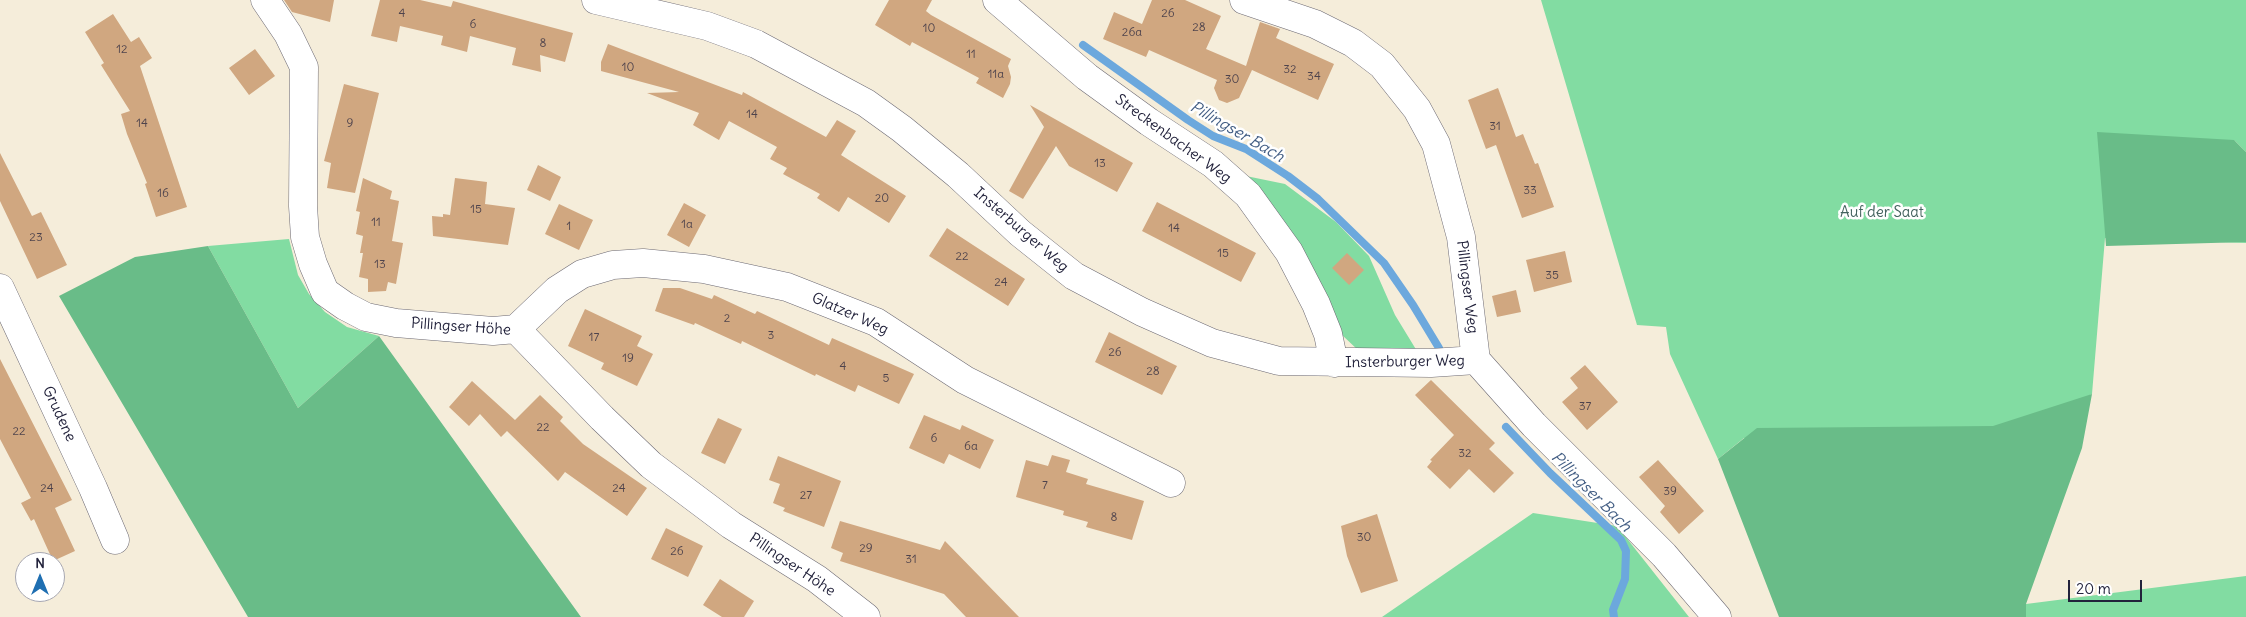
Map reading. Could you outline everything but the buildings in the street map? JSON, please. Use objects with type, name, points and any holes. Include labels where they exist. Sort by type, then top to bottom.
[{"type":"street","name":"Pillingser Höhe","points":[[265,0],[288,34],[304,67],[303,206],[305,237],[313,264],[326,292],[345,306],[366,317],[396,323],[493,332],[516,329],[602,418],[651,465],[731,524],[817,579],[866,617]]},
{"type":"street","name":"Insterburger Weg","points":[[596,0],[707,26],[756,44],[866,103],[902,129],[958,175],[1020,233],[1074,276],[1142,312],[1212,343],[1279,361],[1432,363],[1476,360]]},
{"type":"street","name":"Streckenbacher Weg","points":[[997,0],[1087,76],[1149,122],[1213,164],[1248,195],[1289,252],[1316,304],[1328,334],[1334,363]]},
{"type":"street","name":"Pillingser Weg","points":[[1244,0],[1315,24],[1354,43],[1382,64],[1417,109],[1436,144],[1461,237],[1476,360]]},
{"type":"street","name":"Glatzer Weg","points":[[516,329],[557,290],[582,274],[613,266],[643,263],[704,269],[786,287],[876,322],[965,380],[1171,483]]},
{"type":"street","name":"Grudene","points":[[0,288],[93,488],[115,540]]},
{"type":"street","points":[[1476,360],[1534,425],[1664,555],[1717,617]]},
{"type":"green space","name":"Auf der Saat","points":[[1541,0],[2246,0],[2246,152],[2234,140],[2246,157],[2246,243],[2105,238],[2092,394],[2090,395],[2077,452],[1744,438],[1718,459],[1670,354],[1666,327],[1637,325]]},
{"type":"green space","points":[[2097,132],[2234,140],[2246,152],[2246,242],[2106,246]]},
{"type":"green space","points":[[1246,176],[1285,184],[1336,222],[1369,256],[1395,315],[1420,356],[1360,352],[1341,334]]},
{"type":"green space","points":[[289,239],[298,275],[309,294],[325,312],[347,327],[379,336],[298,408],[208,246]]},
{"type":"green space","points":[[208,246],[298,408],[379,336],[581,617],[248,617],[59,296],[135,257]]},
{"type":"green space","points":[[2092,394],[2082,448],[2026,604],[2026,617],[1779,617],[1718,459],[1757,428],[1993,426]]},
{"type":"green space","points":[[1533,513],[1617,526],[1689,617],[1382,617]]},
{"type":"green space","points":[[2246,576],[2246,617],[2026,617],[2026,604]]},
{"type":"waterway","name":"Pillingser Bach","points":[[1083,45],[1188,120],[1213,136],[1246,149],[1288,176],[1318,199],[1384,263],[1413,305],[1439,348]]},
{"type":"waterway","name":"Pillingser Bach","points":[[1506,427],[1550,473],[1621,540],[1626,551],[1625,579],[1613,610],[1614,617]]}]
